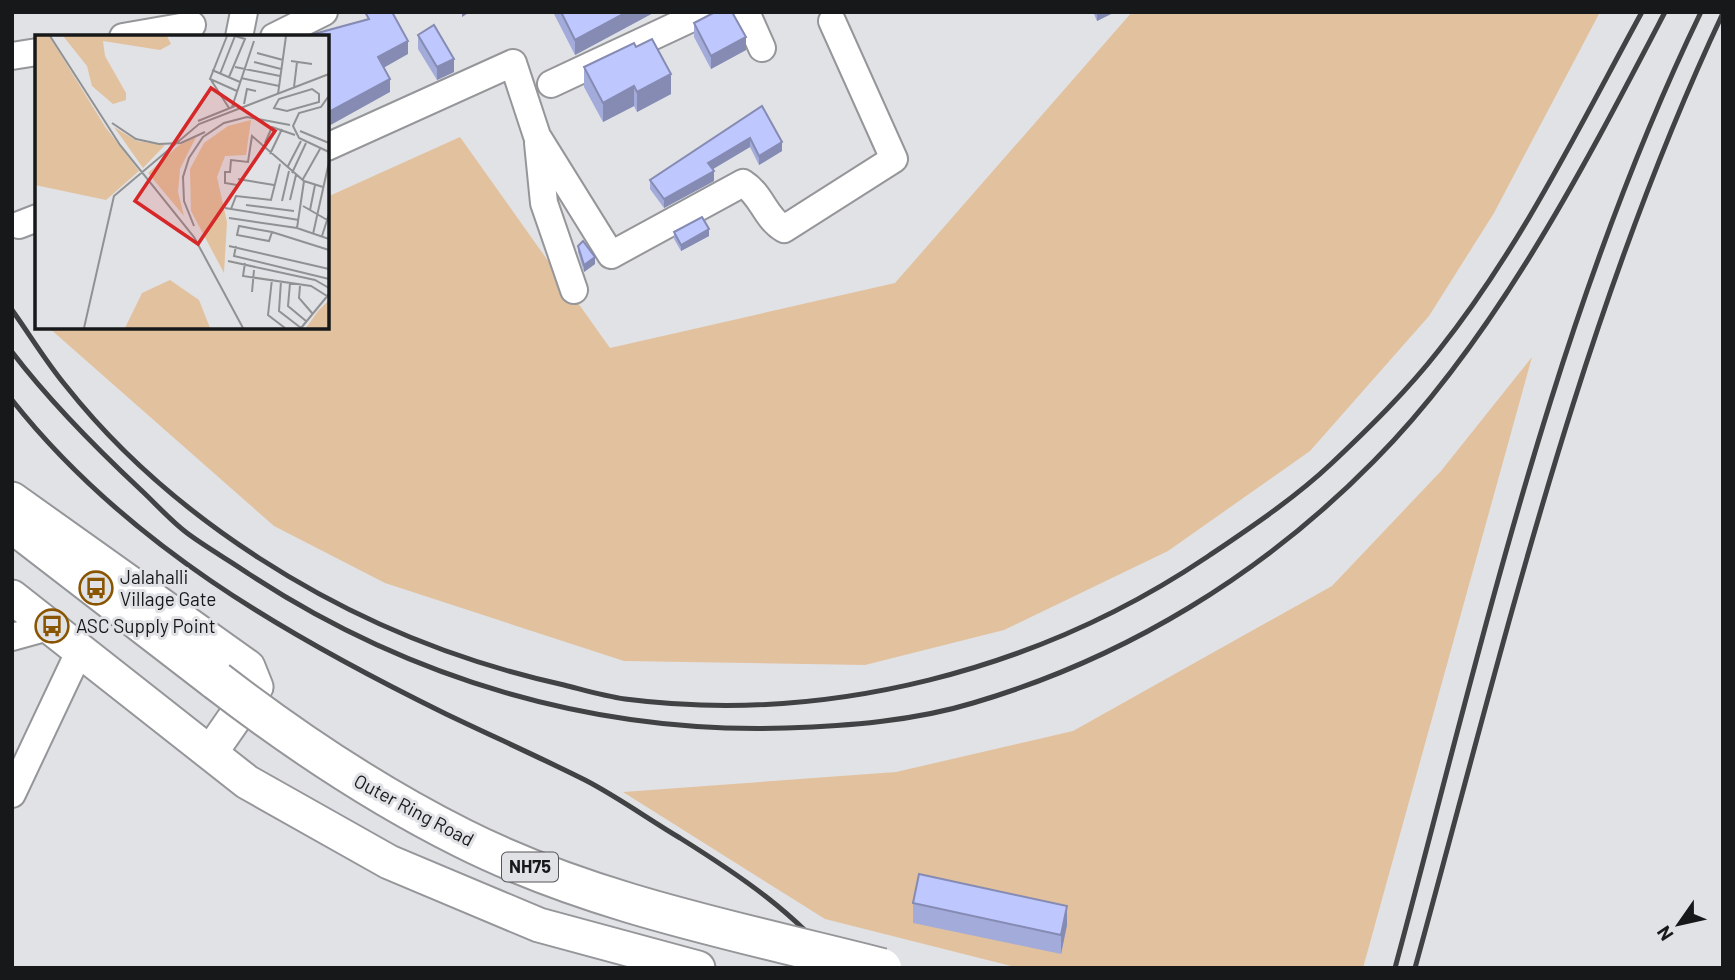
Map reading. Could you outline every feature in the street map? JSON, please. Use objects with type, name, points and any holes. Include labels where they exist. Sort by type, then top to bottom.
[{"type":"highway","name":"Outer Ring Road","points":[[12,523],[212,689],[287,760],[360,806],[458,857],[546,895],[627,923],[791,968]]},
{"type":"highway","name":"Outer Ring Road","points":[[12,545],[212,689],[381,795],[464,839],[554,877],[649,909],[882,968]]},
{"type":"street","points":[[239,35],[244,12]]},
{"type":"street","points":[[278,35],[324,12]]},
{"type":"street","points":[[551,84],[705,12]]},
{"type":"street","points":[[746,12],[761,48]]},
{"type":"street","points":[[537,136],[611,255],[743,183],[756,191],[774,223],[784,229],[894,159],[832,21]]},
{"type":"street","points":[[134,35],[192,24]]},
{"type":"street","points":[[12,56],[35,52]]},
{"type":"street","points":[[329,146],[513,63],[537,136],[544,203],[574,290]]},
{"type":"street","points":[[12,499],[248,667],[256,687],[211,752]]},
{"type":"street","points":[[12,597],[247,782],[389,862],[539,925],[698,968]]},
{"type":"street","points":[[12,637],[52,626]]},
{"type":"street","points":[[12,794],[79,650]]},
{"type":"shaded area","points":[[1132,12],[1600,12],[1494,213],[1429,316],[1310,451],[1168,551],[1004,630],[865,665],[624,661],[385,583],[274,526],[50,329],[329,329],[329,196],[460,137],[610,348],[895,283]]},
{"type":"shaded area","points":[[1532,357],[1363,968],[1019,968],[825,919],[623,792],[896,772],[1073,731],[1332,586],[1441,471]]},
{"type":"building","points":[[365,12],[392,12],[408,41],[378,57],[390,79],[329,112],[329,35],[313,35],[369,19]]},
{"type":"building","points":[[561,12],[627,12],[575,40]]},
{"type":"building","points":[[715,12],[732,12],[746,37],[711,56],[694,23]]},
{"type":"building","points":[[434,25],[454,59],[437,67],[418,35]]},
{"type":"building","points":[[652,39],[671,74],[637,92],[634,86],[603,103],[584,67],[634,43],[636,47]]},
{"type":"building","points":[[762,106],[782,142],[759,156],[750,138],[708,163],[714,171],[664,199],[650,180]]},
{"type":"building","points":[[702,217],[709,229],[681,245],[674,232]]},
{"type":"building","points":[[583,241],[595,257],[584,265],[578,246]]},
{"type":"building","points":[[919,874],[1067,906],[1061,935],[913,903]]},
{"type":"railway","points":[[12,310],[52,368],[87,411],[156,480],[206,521],[259,558],[368,619],[484,664],[625,699],[701,705],[778,704],[854,695],[929,680],[1002,658],[1074,631],[1142,597],[1207,557],[1318,476],[1401,395],[1469,311],[1548,186],[1642,12]]},
{"type":"railway","points":[[12,352],[74,424],[187,533],[310,611],[373,643],[439,670],[506,693],[574,710],[644,721],[714,727],[786,728],[856,724],[927,714],[973,703],[1030,684],[1085,662],[1138,636],[1189,608],[1239,575],[1331,502],[1418,413],[1499,305],[1570,189],[1665,12]]},
{"type":"railway","points":[[1395,968],[1492,604],[1563,362],[1604,244],[1650,127],[1701,12]]},
{"type":"railway","points":[[1415,968],[1514,604],[1586,364],[1627,245],[1672,128],[1723,13]]},
{"type":"railway","points":[[12,400],[56,451],[105,498],[211,581],[326,652],[446,714],[585,780],[621,801],[766,896],[804,930],[839,968]]},
{"type":"place","name":"Jalahalli Village Gate","points":[[96,588]]},
{"type":"place","name":"ASC Supply Point","points":[[52,626]]}]
